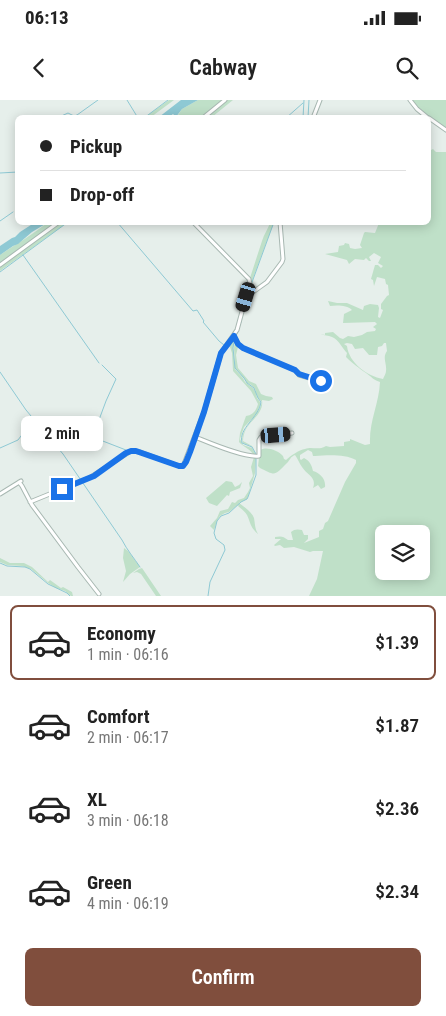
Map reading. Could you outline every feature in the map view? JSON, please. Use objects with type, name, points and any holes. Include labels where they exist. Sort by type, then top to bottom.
[{"type":"street","points":[[207,115],[225,100]]},
{"type":"street","points":[[314,115],[320,100]]},
{"type":"street","points":[[410,100],[424,115]]},
{"type":"street","points":[[431,120],[446,130]]},
{"type":"street","points":[[0,265],[55,225]]},
{"type":"street","points":[[30,502],[89,478],[131,451],[140,452],[179,466],[183,466],[186,462],[204,412],[221,353],[237,330],[250,284],[249,279],[197,225]]},
{"type":"street","points":[[246,297],[267,282],[282,262],[280,225]]},
{"type":"street","points":[[234,336],[238,344],[243,348],[295,370],[299,374],[330,384]]},
{"type":"street","points":[[195,437],[242,454],[258,456],[259,440],[261,437],[292,434]]},
{"type":"street","points":[[0,494],[20,482],[30,502],[99,594]]},
{"type":"green space","points":[[169,100],[174,100],[154,115],[148,115]]},
{"type":"green space","points":[[198,100],[223,100],[204,115],[178,115],[182,109]]},
{"type":"green space","points":[[226,100],[233,100],[214,115],[208,115]]},
{"type":"green space","points":[[410,100],[446,100],[446,129],[431,118],[431,115],[426,115]]},
{"type":"green space","points":[[431,150],[446,152],[446,596],[309,596],[317,579],[323,551],[310,552],[294,547],[284,548],[280,545],[274,545],[281,539],[275,539],[275,537],[293,540],[291,532],[298,529],[302,530],[304,535],[308,535],[308,539],[304,543],[319,537],[319,531],[323,529],[328,521],[356,460],[342,456],[313,456],[312,452],[308,450],[300,455],[300,459],[304,458],[308,461],[313,471],[318,473],[323,479],[325,487],[321,489],[318,485],[313,488],[313,479],[302,467],[295,455],[275,473],[260,468],[258,466],[260,450],[265,448],[275,450],[286,460],[297,452],[308,448],[344,446],[344,442],[350,441],[350,439],[365,445],[370,444],[371,428],[380,382],[374,379],[356,366],[346,357],[347,353],[339,342],[331,336],[325,335],[325,333],[333,332],[343,339],[348,336],[362,335],[376,329],[373,327],[377,324],[375,322],[343,323],[344,314],[352,310],[345,306],[330,306],[328,301],[347,303],[363,310],[364,306],[370,304],[378,305],[378,317],[380,318],[383,310],[381,309],[381,304],[389,295],[388,285],[385,279],[377,277],[374,286],[371,279],[375,265],[381,268],[383,266],[378,263],[381,257],[374,253],[369,257],[371,261],[366,258],[364,260],[355,259],[349,264],[347,260],[325,254],[338,252],[339,246],[345,243],[349,244],[350,248],[362,248],[360,245],[365,232],[375,233],[378,225],[431,225]],"holes":[[[386,343],[386,372],[383,379],[371,375],[360,368],[351,358],[347,346],[344,344],[352,344],[355,349],[363,348],[369,355],[377,355],[378,347]]]},
{"type":"green space","points":[[44,225],[55,225],[0,264],[0,255]]},
{"type":"green space","points":[[58,225],[64,225],[0,271],[0,267]]},
{"type":"green space","points":[[269,225],[273,225],[248,292],[252,279],[250,278]]},
{"type":"green space","points":[[233,338],[235,369],[245,382],[253,388],[261,403],[256,415],[244,427],[240,439],[243,445],[252,448],[256,456],[239,442],[246,416],[254,412],[258,404],[251,391],[233,371],[232,353],[227,345]]},
{"type":"green space","points":[[235,340],[238,347],[236,355],[238,368],[249,381],[256,384],[261,394],[273,399],[269,401],[262,400],[262,402],[258,398],[255,389],[235,368]]},
{"type":"green space","points":[[262,402],[261,409],[250,423],[260,408]]},
{"type":"green space","points":[[248,426],[243,441],[254,449],[243,443],[242,438]]},
{"type":"green space","points":[[254,457],[256,457],[255,473],[249,494],[247,499],[239,503],[253,516],[258,534],[252,527],[246,514],[238,506],[239,504],[220,516],[214,530],[210,526],[220,511],[228,509],[232,502],[235,503],[244,498],[248,492],[250,488],[249,483],[253,476],[251,467]]},
{"type":"green space","points":[[226,481],[232,482],[235,487],[242,482],[240,488],[230,492],[229,496],[227,495],[217,506],[209,503],[206,498]]},
{"type":"green space","points":[[124,548],[140,567],[123,582],[126,571],[123,558]]},
{"type":"green space","points":[[0,558],[10,563],[24,563],[32,567],[48,582],[50,580],[61,588],[63,587],[72,592],[73,596],[48,583],[31,569],[7,565],[0,562]]},
{"type":"green space","points":[[142,568],[161,596],[156,596],[141,574],[133,573]]},
{"type":"water","points":[[181,100],[198,100],[182,109],[178,115],[162,115]]},
{"type":"water","points":[[31,225],[44,225],[0,255],[0,246]]},
{"type":"water","points":[[33,426],[37,428],[42,436],[29,448],[23,442],[25,432]]},
{"type":"waterway","points":[[77,115],[98,100]]},
{"type":"waterway","points":[[127,100],[136,115]]},
{"type":"waterway","points":[[148,115],[168,100]]},
{"type":"waterway","points":[[303,115],[304,100]]},
{"type":"waterway","points":[[308,115],[309,100]]},
{"type":"waterway","points":[[289,115],[303,103]]},
{"type":"waterway","points":[[64,115],[68,113],[72,115]]},
{"type":"waterway","points":[[0,173],[15,172]]},
{"type":"waterway","points":[[0,221],[13,212]]},
{"type":"waterway","points":[[0,272],[64,225]]},
{"type":"waterway","points":[[120,225],[193,311],[197,310],[203,322],[224,345]]},
{"type":"waterway","points":[[251,285],[273,225]]},
{"type":"waterway","points":[[23,255],[99,363]]},
{"type":"waterway","points":[[236,336],[241,322]]},
{"type":"waterway","points":[[234,341],[235,368],[247,383],[254,388],[261,402],[257,413],[246,428],[242,438],[242,443],[252,447],[256,454]]},
{"type":"waterway","points":[[102,365],[116,379],[93,436],[126,450]]},
{"type":"waterway","points":[[0,372],[26,410],[63,454],[140,567]]},
{"type":"waterway","points":[[0,448],[18,440],[33,420]]},
{"type":"waterway","points":[[208,596],[210,582],[225,550],[224,545],[216,539],[214,533],[217,521],[221,516],[229,513],[247,499],[256,475],[256,459]]},
{"type":"waterway","points":[[0,563],[7,566],[30,569],[48,584],[70,596]]},
{"type":"route","points":[[62,489],[94,476],[131,451],[140,452],[183,466],[204,412],[221,353],[234,336],[238,344],[243,348],[295,370],[299,374],[321,381]]}]
